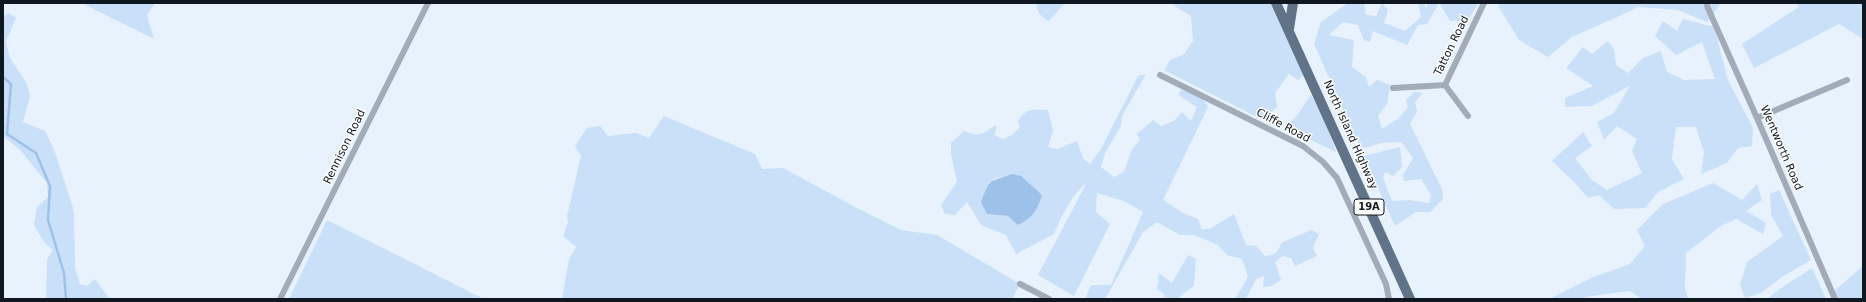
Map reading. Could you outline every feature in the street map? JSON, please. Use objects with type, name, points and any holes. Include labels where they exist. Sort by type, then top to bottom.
[{"type":"main road","name":"North Island Highway","points":[[1276,3],[1410,299]]},
{"type":"main road","points":[[1289,29],[1293,3]]},
{"type":"street","name":"Rennison Road","points":[[280,299],[428,3]]},
{"type":"street","name":"Tatton Road","points":[[1468,116],[1445,86],[1484,3]]},
{"type":"street","name":"Wentworth Road","points":[[1707,6],[1835,299]]},
{"type":"street","name":"Cliffe Road","points":[[1160,75],[1303,146],[1323,162],[1337,178],[1386,284],[1389,299]]},
{"type":"street","points":[[1757,118],[1846,80]]},
{"type":"street","points":[[1393,88],[1445,86]]},
{"type":"street","points":[[1020,284],[1049,299]]},
{"type":"shaded area","points":[[81,3],[155,3],[147,15],[154,39]]},
{"type":"shaded area","points":[[1037,3],[1065,3],[1049,21],[1038,12]]},
{"type":"shaded area","points":[[1170,3],[1270,3],[1304,75],[1298,80],[1289,74],[1275,93],[1277,107],[1263,120],[1164,70],[1170,60],[1184,54],[1193,41],[1191,16]]},
{"type":"shaded area","points":[[1348,3],[1364,3],[1366,15],[1376,16],[1382,3],[1388,10],[1384,23],[1405,31],[1421,17],[1418,3],[1424,3],[1426,8],[1428,3],[1439,3],[1427,24],[1418,25],[1407,45],[1373,31],[1370,42],[1364,40],[1358,25],[1343,22],[1329,35],[1354,40],[1352,67],[1366,77],[1369,87],[1377,80],[1390,85],[1387,104],[1378,116],[1382,129],[1398,119],[1408,107],[1406,100],[1414,92],[1423,93],[1415,102],[1417,112],[1410,124],[1442,189],[1443,199],[1430,212],[1416,212],[1395,226],[1364,156],[1400,147],[1402,167],[1393,176],[1385,172],[1383,178],[1392,201],[1409,200],[1429,203],[1431,195],[1421,179],[1404,181],[1403,175],[1413,158],[1401,142],[1381,143],[1361,149],[1314,44],[1321,22]]},
{"type":"shaded area","points":[[1478,3],[1468,21],[1450,21],[1440,4]]},
{"type":"shaded area","points":[[1500,3],[1721,3],[1707,22],[1678,10],[1639,7],[1572,37],[1548,57],[1519,40],[1498,6]]},
{"type":"shaded area","points":[[1796,3],[1863,3],[1863,39],[1839,24],[1754,68],[1742,44],[1799,7]]},
{"type":"shaded area","points":[[9,13],[16,18],[6,41],[9,56],[27,84],[30,96],[23,122],[45,131],[55,152],[74,211],[75,268],[80,284],[87,286],[95,279],[110,299],[46,299],[47,259],[53,250],[44,242],[34,225],[37,207],[48,197],[47,183],[20,150],[3,136],[3,16]]},
{"type":"shaded area","points":[[1683,19],[1714,27],[1728,80],[1753,128],[1752,146],[1738,148],[1727,163],[1701,174],[1704,152],[1696,127],[1676,127],[1672,159],[1684,179],[1658,192],[1645,208],[1614,209],[1599,195],[1588,198],[1552,161],[1583,132],[1592,146],[1575,158],[1592,180],[1607,190],[1642,173],[1632,151],[1637,139],[1617,126],[1604,140],[1597,122],[1614,113],[1630,86],[1591,106],[1565,107],[1565,98],[1593,86],[1566,68],[1583,47],[1592,54],[1608,41],[1614,49],[1616,65],[1628,73],[1643,58],[1661,51],[1667,72],[1684,80],[1715,79],[1702,42],[1676,55],[1655,36],[1663,21],[1677,31]]},
{"type":"shaded area","points":[[1146,74],[1122,116],[1121,126],[1105,153],[1101,167],[1114,177],[1124,172],[1132,149],[1140,140],[1137,134],[1153,120],[1161,126],[1174,121],[1182,112],[1191,121],[1197,107],[1178,95],[1183,87],[1202,98],[1208,107],[1163,200],[1183,213],[1198,219],[1202,230],[1211,228],[1234,214],[1246,245],[1256,246],[1265,256],[1276,253],[1281,243],[1311,230],[1319,234],[1313,248],[1317,256],[1295,266],[1291,258],[1282,256],[1275,262],[1281,280],[1272,286],[1263,287],[1264,276],[1256,279],[1246,299],[1235,299],[1248,277],[1242,259],[1227,255],[1218,245],[1194,235],[1180,235],[1157,222],[1143,232],[1105,299],[1085,299],[1091,285],[1111,285],[1143,212],[1124,201],[1097,193],[1096,212],[1110,224],[1074,296],[1038,275],[1087,182],[1076,193],[1054,234],[1016,254],[1006,235],[981,225],[967,202],[955,215],[945,214],[941,205],[957,182],[951,154],[951,143],[964,131],[973,134],[980,134],[994,126],[997,127],[994,135],[1003,139],[1012,135],[1020,127],[1018,121],[1030,110],[1048,110],[1053,131],[1048,147],[1057,149],[1077,141],[1083,158],[1090,164],[1101,149],[1138,76]],"holes":[[[1002,177],[1008,216],[987,214],[994,178]]]},
{"type":"shaded area","points":[[1311,95],[1324,117],[1336,152],[1284,127],[1296,117]]},
{"type":"shaded area","points":[[664,116],[755,154],[762,169],[783,168],[901,230],[937,235],[1020,284],[1012,299],[562,299],[569,259],[576,247],[563,236],[568,222],[567,216],[581,156],[575,146],[587,128],[600,126],[608,136],[636,133],[649,138]]},
{"type":"shaded area","points":[[1012,174],[1021,176],[1042,195],[1034,213],[1018,225],[1008,216],[987,214],[981,202],[989,184],[995,180]]},
{"type":"shaded area","points":[[1713,183],[1742,200],[1757,184],[1762,200],[1746,211],[1766,223],[1763,234],[1736,219],[1721,226],[1686,253],[1685,288],[1688,299],[1642,299],[1630,291],[1591,296],[1581,299],[1549,299],[1591,278],[1630,264],[1645,246],[1637,230],[1663,204]]},
{"type":"shaded area","points":[[1779,190],[1811,260],[1782,277],[1761,293],[1745,298],[1740,285],[1747,262],[1783,236],[1771,215],[1770,194]]},
{"type":"shaded area","points":[[327,220],[484,299],[289,299]]},
{"type":"shaded area","points":[[1188,255],[1196,259],[1194,286],[1181,295],[1179,299],[1165,299],[1164,294],[1157,289],[1159,273],[1172,283]]},
{"type":"shaded area","points":[[1863,266],[1863,299],[1835,299],[1832,293]]},
{"type":"shaded area","points":[[1812,268],[1826,299],[1767,299],[1781,288]]},
{"type":"waterway","points":[[3,77],[11,84],[7,134],[36,153],[50,186],[48,220],[64,273],[66,299]]}]
